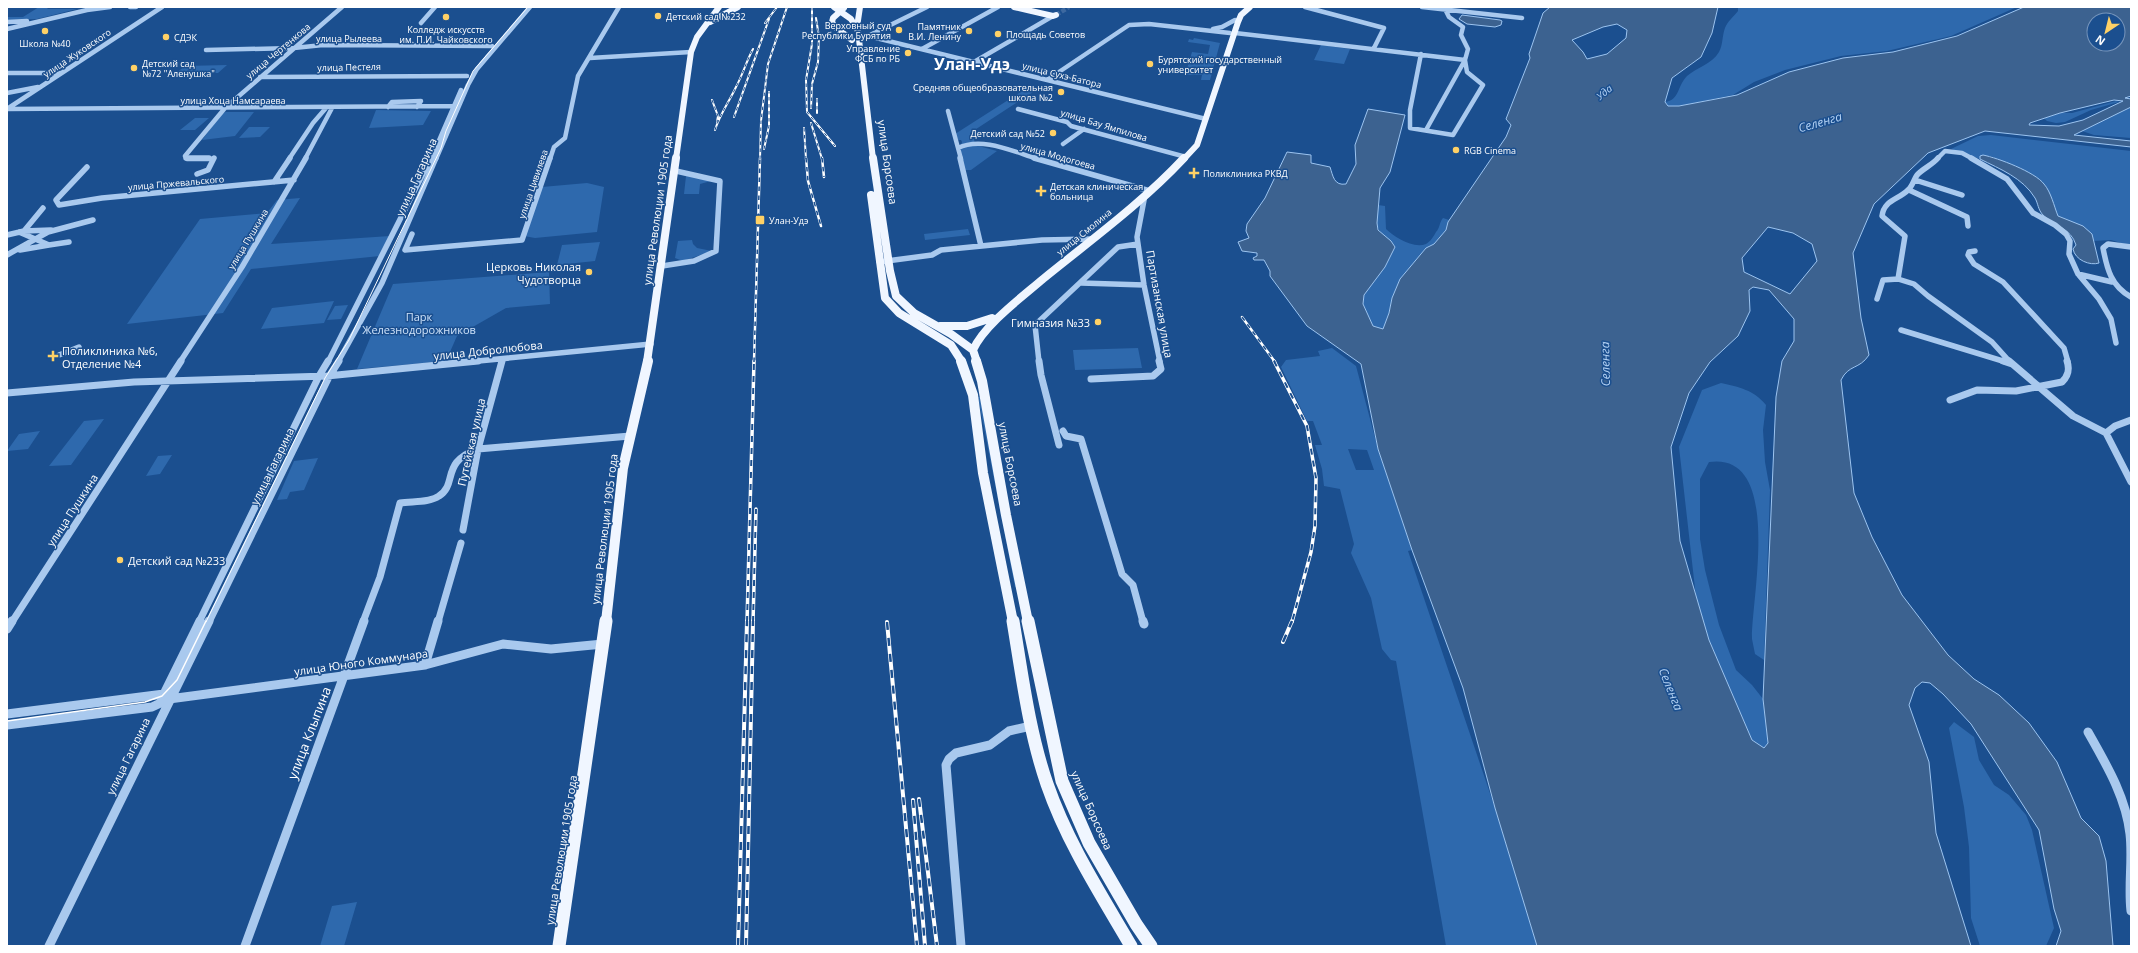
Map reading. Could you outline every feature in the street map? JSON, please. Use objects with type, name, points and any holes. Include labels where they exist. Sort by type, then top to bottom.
[{"type":"main road","points":[[704,25],[738,7]]},
{"type":"main road","name":"улица Борсоева","points":[[833,7],[846,16],[857,27],[860,85],[884,296],[903,316],[951,345],[962,362],[978,395],[983,473],[1007,588],[1031,726],[1047,784],[1074,848],[1131,946]]},
{"type":"main road","points":[[846,7],[833,18],[832,22],[835,27],[857,40]]},
{"type":"main road","points":[[846,16],[857,15],[859,7]]},
{"type":"main road","points":[[857,27],[859,7]]},
{"type":"main road","points":[[1014,7],[1054,16]]},
{"type":"main road","points":[[1023,7],[1054,16]]},
{"type":"main road","points":[[1233,33],[1235,20],[1245,7]]},
{"type":"main road","points":[[933,323],[952,328],[960,328],[973,326],[995,315],[1147,192],[1185,157],[1198,134],[1233,33],[1241,16],[1250,7]]},
{"type":"main road","name":"улица Революции 1905 года","points":[[559,946],[603,644],[623,468],[639,405],[651,344],[692,52],[697,37],[704,25],[718,8],[721,12],[730,11]]},
{"type":"main road","name":"улица Борсоева","points":[[846,16],[857,40],[876,183],[896,296],[914,313],[933,323],[966,347],[978,395],[1062,781],[1089,843],[1136,924],[1151,946]]},
{"type":"main road","name":"улица Смолина","points":[[966,347],[977,341],[1012,305],[1147,192]]},
{"type":"main road","name":"улица Смолина","points":[[966,347],[995,315],[1012,305]]},
{"type":"main road","points":[[951,345],[966,347],[962,362]]},
{"type":"main road","points":[[1031,726],[1049,724]]},
{"type":"street","points":[[7,29],[87,10],[110,7]]},
{"type":"street","points":[[130,7],[136,7]]},
{"type":"street","name":"улица Жуковского","points":[[7,110],[156,8],[162,7]]},
{"type":"street","name":"улица Чертенкова","points":[[197,174],[208,170],[214,158],[187,159],[186,156],[225,108],[342,7]]},
{"type":"street","points":[[421,23],[435,7]]},
{"type":"street","name":"улица Гагарина","points":[[49,946],[166,697],[325,376],[357,331],[403,235],[457,106],[467,76],[524,7]]},
{"type":"street","name":"улица Гагарина","points":[[166,697],[179,684],[325,376],[332,355],[468,85],[477,69],[530,7]]},
{"type":"street","name":"улица Цивилева","points":[[403,235],[412,234],[405,250],[522,240],[554,147],[564,138],[578,76],[619,7]]},
{"type":"street","points":[[857,40],[927,7]]},
{"type":"street","points":[[922,49],[998,7]]},
{"type":"street","points":[[1306,7],[1384,28],[1374,48]]},
{"type":"street","points":[[1422,7],[1446,11],[1522,18]]},
{"type":"street","points":[[1426,130],[1465,60],[1468,49],[1461,35],[1463,27],[1449,17],[1446,11]]},
{"type":"street","points":[[974,62],[1054,16]]},
{"type":"street","points":[[1199,29],[1222,27],[1235,20]]},
{"type":"street","points":[[7,23],[41,21]]},
{"type":"street","points":[[7,23],[28,24]]},
{"type":"street","points":[[1047,80],[1129,25],[1144,24],[1374,48],[1465,60]]},
{"type":"street","name":"улица Сухэ-Батора","points":[[868,36],[1204,118]]},
{"type":"street","name":"улица Рылеева","points":[[206,50],[294,48],[323,45],[492,46]]},
{"type":"street","points":[[590,58],[692,52]]},
{"type":"street","points":[[1421,54],[1410,110],[1410,128],[1453,135],[1483,85],[1467,72],[1465,60]]},
{"type":"street","points":[[7,73],[61,73]]},
{"type":"street","name":"улица Пестеля","points":[[260,77],[397,75],[439,77],[467,76]]},
{"type":"street","points":[[7,93],[41,86]]},
{"type":"street","name":"улица Хоца Намсараева","points":[[7,110],[457,106]]},
{"type":"street","points":[[274,182],[313,123],[329,108]]},
{"type":"street","name":"улица Пушкина","points":[[7,630],[242,267],[295,179],[329,108]]},
{"type":"street","name":"улица Бау Ямпилова","points":[[1018,109],[1067,122],[1071,126],[1185,157]]},
{"type":"street","points":[[948,111],[959,147],[981,246]]},
{"type":"street","points":[[1063,144],[1084,129]]},
{"type":"street","name":"улица Модогоева","points":[[959,147],[966,144],[981,143],[1147,192]]},
{"type":"street","points":[[1898,279],[1905,236],[1886,221],[1882,216],[1883,209],[1888,203],[1909,190],[1918,174],[1931,166],[1945,152],[1962,153],[2007,179],[2033,212],[2056,225],[2066,234],[2070,241],[2069,254],[2078,274],[2099,299],[2111,319],[2116,343]]},
{"type":"street","name":"улица Пржевальского","points":[[87,167],[56,200],[59,205],[102,198],[295,179]]},
{"type":"street","points":[[662,266],[694,261],[716,251],[720,180],[676,171]]},
{"type":"street","points":[[1915,180],[1962,195]]},
{"type":"street","points":[[1909,190],[1967,217],[1968,226]]},
{"type":"street","name":"Партизанская улица","points":[[1091,379],[1153,376],[1161,369],[1144,285],[1138,244],[1140,218],[1147,192]]},
{"type":"street","points":[[12,252],[22,232],[43,208]]},
{"type":"street","points":[[1127,210],[1140,218]]},
{"type":"street","points":[[12,252],[35,239],[57,230],[93,220]]},
{"type":"street","points":[[7,235],[22,232],[57,230]]},
{"type":"street","points":[[22,232],[49,245]]},
{"type":"street","points":[[879,262],[932,255],[941,250],[1042,240],[1089,239]]},
{"type":"street","points":[[12,252],[69,242]]},
{"type":"street","points":[[1059,445],[1041,375],[1035,324],[1081,283],[1081,280],[1118,247],[1138,244]]},
{"type":"street","points":[[2131,247],[2120,245],[2104,246],[2107,273],[2112,282],[2121,292],[2131,297]]},
{"type":"street","points":[[1950,400],[1977,390],[2016,391],[2062,382],[2067,377],[2069,367],[2064,348],[2003,282],[1974,264],[1968,255],[1969,252],[1975,251]]},
{"type":"street","points":[[2078,274],[2112,282]]},
{"type":"street","points":[[1877,299],[1883,280],[1898,279],[1912,283],[1923,289],[1928,296],[1992,342],[2013,365],[2073,416],[2106,433],[2131,482]]},
{"type":"street","points":[[1081,283],[1144,285]]},
{"type":"street","points":[[1901,330],[1935,339],[2013,365]]},
{"type":"street","name":"улица Добролюбова","points":[[7,393],[169,378],[325,376],[651,344]]},
{"type":"street","points":[[59,355],[79,347]]},
{"type":"street","name":"Путейская улица","points":[[463,530],[478,449],[503,359]]},
{"type":"street","points":[[2106,433],[2115,426],[2131,420]]},
{"type":"street","points":[[1063,431],[1066,436],[1080,439],[1122,574],[1132,585],[1144,624]]},
{"type":"street","points":[[478,449],[630,436]]},
{"type":"street","name":"улица Клыпина","points":[[245,946],[321,734],[380,577],[400,503],[433,499],[441,496],[446,490],[452,467],[460,457],[478,449]]},
{"type":"street","points":[[424,665],[461,543]]},
{"type":"street","name":"улица Юного Коммунара","points":[[7,714],[166,697],[424,665],[503,644],[551,649],[603,644]]},
{"type":"street","name":"улица Юного Коммунара","points":[[7,725],[152,707],[166,697]]},
{"type":"street","points":[[961,946],[946,765],[949,759],[956,753],[990,745],[1009,731],[1031,726]]},
{"type":"street","points":[[2088,732],[2118,787],[2131,839],[2128,891],[2131,911]]},
{"type":"green space","points":[[39,7],[49,7],[47,9],[77,9],[37,19],[7,20],[7,17],[23,17]]},
{"type":"green space","points":[[1738,7],[2017,7],[1951,36],[1887,51],[1841,56],[1785,70],[1754,82],[1733,95],[1679,106],[1668,106],[1665,102],[1670,101],[1676,96],[1681,84],[1687,76],[1712,60],[1719,52],[1725,28],[1738,11]]},
{"type":"green space","points":[[1194,38],[1220,43],[1210,80],[1201,80],[1202,75],[1185,75],[1192,52],[1208,54],[1210,45],[1188,42],[1189,39],[1193,40]]},
{"type":"green space","points":[[1321,45],[1350,49],[1344,64],[1314,60]]},
{"type":"green space","points":[[227,65],[218,73],[175,74],[185,66]]},
{"type":"green space","points":[[1024,90],[1033,92],[970,133],[970,138],[974,139],[975,145],[997,151],[971,170],[962,170],[960,148],[962,142],[961,140],[958,140],[955,134]]},
{"type":"green space","points":[[2116,101],[2119,102],[2091,110],[2065,122],[2056,123],[2047,121],[2044,118],[2060,113],[2072,113]]},
{"type":"green space","points":[[2131,107],[2131,138],[2094,135],[2082,131]]},
{"type":"green space","points":[[376,110],[431,111],[423,125],[369,128]]},
{"type":"green space","points":[[254,112],[235,136],[202,140],[222,113]]},
{"type":"green space","points":[[195,118],[209,118],[195,130],[180,130]]},
{"type":"green space","points":[[249,127],[270,127],[260,137],[239,138]]},
{"type":"green space","points":[[1991,135],[2131,151],[2131,246],[2111,240],[2093,241],[2088,231],[2084,228],[2058,216],[2045,185],[1991,156],[1980,156],[1980,159],[1951,149],[1978,136]]},
{"type":"green space","points":[[689,175],[711,181],[700,184],[699,194],[684,194],[686,176]]},
{"type":"green space","points":[[587,183],[604,187],[597,232],[535,238],[524,236],[542,187]]},
{"type":"green space","points":[[300,198],[271,244],[390,236],[380,256],[251,269],[223,313],[127,324],[200,219],[267,213],[277,200]]},
{"type":"green space","points":[[1378,205],[1385,206],[1386,229],[1399,239],[1410,244],[1426,244],[1432,239],[1443,218],[1449,220],[1446,230],[1434,244],[1426,248],[1400,279],[1392,298],[1389,313],[1383,329],[1373,326],[1363,304],[1364,295],[1385,267],[1395,247],[1392,242],[1381,233],[1377,225]]},
{"type":"green space","points":[[968,229],[970,235],[925,240],[924,234]]},
{"type":"green space","points":[[692,240],[693,244],[697,248],[712,251],[683,261],[675,258],[678,241]]},
{"type":"green space","points":[[600,242],[595,261],[557,265],[562,245]]},
{"type":"green space","name":"Парк Железнодорожников","points":[[549,272],[550,304],[506,308],[457,336],[446,361],[357,369],[393,284]]},
{"type":"green space","points":[[334,301],[324,323],[261,329],[272,308]]},
{"type":"green space","points":[[348,305],[341,319],[327,320],[335,306]]},
{"type":"green space","points":[[1138,348],[1142,368],[1075,370],[1073,350]]},
{"type":"green space","points":[[1332,348],[1356,366],[1378,449],[1412,550],[1408,551],[1495,808],[1537,946],[1446,946],[1396,661],[1391,660],[1382,649],[1371,598],[1351,553],[1354,544],[1340,489],[1324,486],[1322,469],[1315,445],[1322,445],[1313,421],[1307,421],[1281,367],[1286,360],[1320,356],[1318,351]],"holes":[[[1348,449],[1367,450],[1374,470],[1356,470]]]},
{"type":"green space","points":[[1721,383],[1740,388],[1751,393],[1766,405],[1763,430],[1765,462],[1770,490],[1764,660],[1755,654],[1752,639],[1758,563],[1758,532],[1755,503],[1747,480],[1732,465],[1709,462],[1700,479],[1700,539],[1705,570],[1719,625],[1736,670],[1752,685],[1763,699],[1768,743],[1764,748],[1752,740],[1709,640],[1696,597],[1679,447],[1702,390]]},
{"type":"green space","points":[[978,397],[980,397],[1018,587],[1015,587]]},
{"type":"green space","points":[[104,419],[71,465],[49,466],[84,421]]},
{"type":"green space","points":[[40,431],[28,449],[7,451],[19,434]]},
{"type":"green space","points":[[172,455],[160,474],[146,476],[158,456]]},
{"type":"green space","points":[[318,458],[304,490],[290,492],[287,499],[277,500],[294,461]]},
{"type":"green space","points":[[1954,722],[1974,737],[1979,760],[1994,785],[2009,795],[2026,815],[2032,830],[2054,928],[2046,946],[1980,946],[1971,918],[1969,847],[1964,807],[1949,728]]},
{"type":"green space","points":[[357,902],[344,946],[320,946],[332,906]]},
{"type":"water","points":[[1550,7],[1718,7],[1712,33],[1701,57],[1672,78],[1665,102],[1668,106],[1679,106],[1737,95],[1789,72],[1843,58],[1893,52],[1957,36],[2024,7],[2131,7],[2131,96],[2125,98],[2131,99],[2131,107],[2074,135],[2131,141],[2131,147],[1985,131],[1928,153],[1874,204],[1853,253],[1861,318],[1869,355],[1862,363],[1847,371],[1841,380],[1854,493],[1872,537],[1902,595],[1948,655],[1974,679],[1999,695],[2029,723],[2057,762],[2081,818],[2099,836],[2106,861],[2113,946],[2056,946],[2061,931],[2054,909],[2039,830],[1971,724],[1943,694],[1930,683],[1922,682],[1915,688],[1909,705],[1929,762],[1936,833],[1971,946],[1537,946],[1495,808],[1463,688],[1412,550],[1378,449],[1361,364],[1307,326],[1270,276],[1270,271],[1264,260],[1254,260],[1253,258],[1257,256],[1257,253],[1242,251],[1238,242],[1249,238],[1246,231],[1247,224],[1265,198],[1287,152],[1311,155],[1311,163],[1330,167],[1336,182],[1346,184],[1356,164],[1355,145],[1368,109],[1405,115],[1390,172],[1380,188],[1377,223],[1378,230],[1391,241],[1395,247],[1385,267],[1364,295],[1363,304],[1373,326],[1383,329],[1389,313],[1392,298],[1400,279],[1426,248],[1434,244],[1446,230],[1448,222],[1506,137],[1511,125],[1506,119],[1530,58],[1529,54],[1543,13]],"holes":[[[1617,24],[1627,30],[1626,38],[1607,54],[1587,59],[1572,40],[1603,27]],[[2114,100],[2123,101],[2083,120],[2059,126],[2029,125],[2030,123],[2060,113]],[[1768,227],[1793,233],[1812,244],[1817,261],[1790,294],[1744,272],[1742,258]],[[1753,287],[1769,290],[1794,319],[1794,341],[1782,361],[1776,397],[1763,699],[1768,743],[1764,748],[1752,740],[1709,640],[1680,541],[1671,447],[1689,393],[1710,362],[1738,336],[1750,311],[1749,290]]]},
{"type":"water","points":[[1462,15],[1502,21],[1501,25],[1495,27],[1467,24],[1459,19]]},
{"type":"water","points":[[1983,155],[2016,166],[2039,179],[2049,191],[2058,216],[2083,226],[2092,234],[2099,263],[2091,264],[2080,259],[2074,253],[2073,249],[2076,245],[2074,239],[2066,231],[2043,215],[2030,191],[2018,180],[2003,170],[1980,159],[1980,156]]},
{"type":"tunnel","points":[[1056,15],[1069,7]]},
{"type":"tram line","points":[[206,622],[325,378],[349,340],[441,148],[446,131],[473,71],[528,7]]},
{"type":"tram line","points":[[7,721],[145,702],[162,696],[177,680],[206,621]]},
{"type":"railway","points":[[765,23],[777,7]]},
{"type":"railway","points":[[760,159],[761,121],[768,64],[787,7]]},
{"type":"railway","points":[[812,7],[812,44],[806,80],[807,112],[835,146]]},
{"type":"railway","points":[[811,108],[812,84],[818,62],[819,37],[816,18]]},
{"type":"railway","points":[[734,117],[769,19]]},
{"type":"railway","points":[[715,130],[753,49]]},
{"type":"railway","points":[[764,149],[769,126],[769,92]]},
{"type":"railway","points":[[817,99],[817,113]]},
{"type":"railway","points":[[712,100],[718,116],[717,122]]},
{"type":"railway","points":[[811,123],[822,159]]},
{"type":"railway","points":[[804,128],[806,159]]},
{"type":"railway","points":[[754,362],[760,158]]},
{"type":"railway","points":[[806,158],[808,181],[821,226]]},
{"type":"railway","points":[[822,158],[824,177]]},
{"type":"railway","points":[[1242,317],[1275,362]]},
{"type":"railway","points":[[747,622],[754,361]]},
{"type":"railway","points":[[1274,361],[1307,426],[1316,478],[1315,526],[1311,552],[1292,622]]},
{"type":"railway","points":[[753,622],[756,509]]},
{"type":"railway","points":[[738,946],[747,621]]},
{"type":"railway","points":[[746,946],[753,621]]},
{"type":"railway","points":[[1283,642],[1292,621]]},
{"type":"railway","points":[[887,622],[917,946]]},
{"type":"railway","points":[[919,799],[937,946]]},
{"type":"railway","points":[[913,800],[925,946]]},
{"type":"place","name":"Детский сад №232","points":[[658,16]]},
{"type":"place","name":"Колледж искусств им. П.И. Чайковского","points":[[446,17]]},
{"type":"place","name":"Верховный суд Республики Бурятия","points":[[899,30]]},
{"type":"place","name":"Школа №40","points":[[45,31]]},
{"type":"place","name":"Памятник В.И. Ленину","points":[[969,31]]},
{"type":"place","name":"Площадь Советов","points":[[998,34]]},
{"type":"place","name":"СДЭК","points":[[166,37]]},
{"type":"place","name":"Управление ФСБ по РБ","points":[[908,53]]},
{"type":"place","name":"Бурятский государственный университет","points":[[1150,64]]},
{"type":"place","name":"Детский сад №72 \"Аленушка\"","points":[[134,68]]},
{"type":"place","name":"Средняя общеобразовательная школа №2","points":[[1061,92]]},
{"type":"place","name":"Детский сад №52","points":[[1053,133]]},
{"type":"place","name":"RGB Cinema","points":[[1456,150]]},
{"type":"place","name":"Поликлиника РКВД","points":[[1194,173]]},
{"type":"place","name":"Детская клиническая больница","points":[[1041,191]]},
{"type":"place","name":"Улан-Удэ","points":[[760,220]]},
{"type":"place","name":"Церковь Николая Чудотворца","points":[[589,272]]},
{"type":"place","name":"Гимназия №33","points":[[1098,322]]},
{"type":"place","name":"Поликлиника №6, Отделение №4","points":[[53,356]]},
{"type":"place","name":"Детский сад №233","points":[[120,560]]},
{"type":"district","name":"Улан-Удэ","points":[[972,64]]},
{"type":"water label","name":"Уда","points":[[1604,92]]},
{"type":"water label","name":"Селенга","points":[[1820,122]]},
{"type":"water label","name":"Селенга","points":[[1605,364]]},
{"type":"water label","name":"Селенга","points":[[1671,689]]}]
